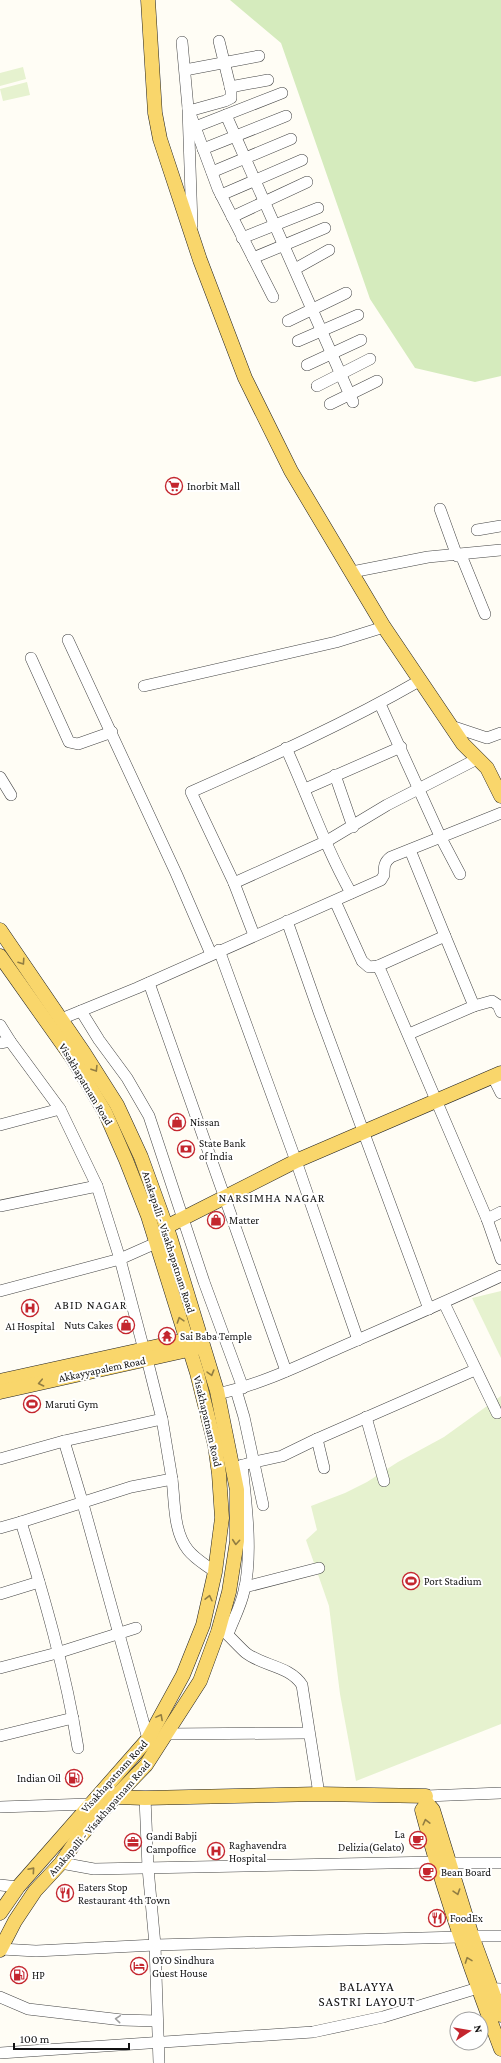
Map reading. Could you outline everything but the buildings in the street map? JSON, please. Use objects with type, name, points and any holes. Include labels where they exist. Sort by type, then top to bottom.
[{"type":"main road","points":[[148,0],[155,113],[167,163],[245,378],[291,471],[384,627],[419,682],[469,752],[492,775],[501,796]]},
{"type":"main road","name":"Anakapalli - Visakhapatnam Road","points":[[0,930],[61,1019],[117,1105],[141,1157],[166,1228],[202,1341],[237,1466],[237,1541],[224,1631],[200,1680],[146,1765],[76,1841],[61,1863],[35,1891],[15,1921],[0,1949]]},
{"type":"main road","name":"Visakhapatnam Road","points":[[0,956],[4,965],[73,1059],[104,1112],[126,1160],[156,1243],[197,1373],[215,1445],[219,1474],[222,1518],[215,1572],[203,1625],[183,1675],[148,1738],[18,1887],[0,1913]]},
{"type":"main road","points":[[166,1228],[296,1161],[364,1131],[437,1102],[497,1075]]},
{"type":"main road","name":"Akkayyapalem Road","points":[[0,1392],[202,1341]]},
{"type":"main road","points":[[0,1381],[146,1355]]},
{"type":"main road","points":[[115,1797],[145,1798],[319,1794],[426,1799],[422,1810],[442,1863],[466,1937],[501,2015]]},
{"type":"main road","points":[[490,1989],[501,2049]]},
{"type":"street","points":[[182,42],[189,110],[192,234]]},
{"type":"street","points":[[189,110],[229,99],[232,95],[219,42]]},
{"type":"street","points":[[184,70],[259,56]]},
{"type":"street","points":[[230,87],[268,80]]},
{"type":"street","points":[[195,127],[282,93]]},
{"type":"street","points":[[189,110],[221,195],[273,297]]},
{"type":"street","points":[[226,115],[352,398]]},
{"type":"street","points":[[203,149],[286,116]]},
{"type":"street","points":[[212,172],[291,139]]},
{"type":"street","points":[[221,195],[302,160]]},
{"type":"street","points":[[232,217],[307,182]]},
{"type":"street","points":[[242,238],[318,208]]},
{"type":"street","points":[[253,258],[285,246],[325,228]]},
{"type":"street","points":[[295,268],[329,250]]},
{"type":"street","points":[[288,321],[346,293]]},
{"type":"street","points":[[298,341],[358,315]]},
{"type":"street","points":[[307,365],[361,340]]},
{"type":"street","points":[[317,386],[370,359]]},
{"type":"street","points":[[330,404],[352,398],[377,381]]},
{"type":"street","points":[[440,510],[485,614]]},
{"type":"street","points":[[477,530],[501,526]]},
{"type":"street","points":[[352,572],[428,557],[459,556],[501,551]]},
{"type":"street","points":[[144,686],[336,642],[384,627]]},
{"type":"street","points":[[68,640],[112,732],[176,873],[215,952],[296,1161],[358,1340]]},
{"type":"street","points":[[31,658],[69,742],[78,744],[112,732]]},
{"type":"street","points":[[254,936],[234,883],[191,792],[380,704],[419,682]]},
{"type":"street","points":[[380,704],[401,747],[440,836],[460,874]]},
{"type":"street","points":[[451,726],[487,738],[501,733]]},
{"type":"street","points":[[305,789],[401,747]]},
{"type":"street","points":[[286,748],[305,789],[337,868],[352,893]]},
{"type":"street","points":[[234,883],[327,841],[353,827],[381,808],[477,759]]},
{"type":"street","points":[[336,776],[353,827]]},
{"type":"street","points":[[0,777],[11,795]]},
{"type":"street","points":[[61,1019],[149,983],[215,952],[381,880],[384,875],[386,861],[391,857],[440,836],[501,813]]},
{"type":"street","points":[[410,850],[474,1006]]},
{"type":"street","points":[[334,901],[362,961],[369,967],[378,966],[445,936]]},
{"type":"street","points":[[287,921],[319,1012],[429,1309]]},
{"type":"street","points":[[378,966],[409,1034],[487,1219],[501,1259]]},
{"type":"street","points":[[149,983],[286,1371]]},
{"type":"street","points":[[409,1034],[474,1006],[492,1001],[496,1002],[501,1012]]},
{"type":"street","points":[[81,1011],[99,1040],[127,1078],[149,1116],[184,1218],[239,1389],[263,1505]]},
{"type":"street","points":[[0,1025],[5,1042],[60,1109],[97,1186],[120,1259],[162,1419],[172,1479],[177,1526],[182,1541],[189,1552],[215,1572]]},
{"type":"street","points":[[497,1075],[501,1093]]},
{"type":"street","points":[[0,1125],[60,1109]]},
{"type":"street","points":[[0,1206],[97,1186]]},
{"type":"street","points":[[487,1219],[501,1212]]},
{"type":"street","points":[[0,1291],[120,1259],[156,1243]]},
{"type":"street","points":[[217,1394],[239,1389],[286,1371],[444,1303],[501,1276]]},
{"type":"street","points":[[444,1303],[497,1413]]},
{"type":"street","points":[[319,1794],[308,1733],[302,1685],[297,1678],[247,1653],[224,1631],[245,1587],[249,1551],[247,1507],[237,1466],[282,1456],[366,1417],[476,1370]]},
{"type":"street","points":[[366,1417],[384,1481]]},
{"type":"street","points":[[0,1459],[64,1441],[162,1419]]},
{"type":"street","points":[[317,1439],[324,1468]]},
{"type":"street","points":[[64,1441],[148,1738]]},
{"type":"street","points":[[0,1528],[83,1504],[131,1487],[172,1479]]},
{"type":"street","points":[[21,1522],[39,1582],[57,1653],[73,1718],[78,1748]]},
{"type":"street","points":[[245,1587],[319,1568]]},
{"type":"street","points":[[0,1594],[39,1582]]},
{"type":"street","points":[[0,1668],[57,1653],[136,1628]]},
{"type":"street","points":[[0,1736],[73,1718]]},
{"type":"street","points":[[166,1734],[308,1733]]},
{"type":"street","points":[[426,1799],[501,1793]]},
{"type":"street","points":[[145,1798],[148,1868],[155,1945],[157,2043],[159,2063]]},
{"type":"street","points":[[0,1807],[89,1804]]},
{"type":"street","points":[[61,1863],[84,1868],[501,1863]]},
{"type":"street","points":[[0,1885],[18,1887]]},
{"type":"street","points":[[0,1949],[36,1951],[155,1945],[501,1936]]},
{"type":"street","points":[[0,2053],[313,2032],[383,2017],[490,1989]]},
{"type":"street","points":[[0,1996],[28,2009],[122,2020],[157,2021]]},
{"type":"green space","points":[[230,0],[501,0],[501,376],[475,382],[415,368],[370,299],[281,43]]},
{"type":"green space","points":[[23,67],[26,79],[0,86],[0,73]]},
{"type":"green space","points":[[27,82],[30,95],[3,101],[0,89]]},
{"type":"green space","points":[[501,1291],[501,1358],[472,1298]]},
{"type":"green space","name":"Port Stadium","points":[[501,1396],[501,1724],[356,1781],[340,1694],[329,1606],[306,1540],[317,1530],[311,1506],[345,1493],[367,1482],[398,1462],[444,1437]]},
{"type":"place","name":"Inorbit Mall","points":[[174,486]]},
{"type":"place","name":"Nissan","points":[[177,1122]]},
{"type":"place","name":"State Bank of India","points":[[186,1149]]},
{"type":"place","name":"Matter","points":[[216,1220]]},
{"type":"place","name":"A1 Hospital","points":[[30,1308]]},
{"type":"place","name":"Nuts Cakes","points":[[126,1325]]},
{"type":"place","name":"Sai Baba Temple","points":[[167,1336]]},
{"type":"place","name":"Maruti Gym","points":[[32,1404]]},
{"type":"place","name":"Port Stadium","points":[[411,1581]]},
{"type":"place","name":"Indian Oil","points":[[74,1778]]},
{"type":"place","name":"La Delizia(Gelato)","points":[[418,1840]]},
{"type":"place","name":"Gandi Babji Campoffice","points":[[133,1842]]},
{"type":"place","name":"Raghavendra Hospital","points":[[216,1851]]},
{"type":"place","name":"Bean Board","points":[[428,1872]]},
{"type":"place","name":"Eaters Stop Restaurant 4th Town","points":[[65,1893]]},
{"type":"place","name":"FoodEx","points":[[437,1918]]},
{"type":"place","name":"OYO Sindhura Guest House","points":[[139,1966]]},
{"type":"place","name":"HP","points":[[19,1975]]},
{"type":"district","name":"NARSIMHA NAGAR","points":[[272,1198]]},
{"type":"district","name":"ABID NAGAR","points":[[91,1305]]},
{"type":"district","name":"BALAYYA SASTRI LAYOUT","points":[[367,1994]]}]
